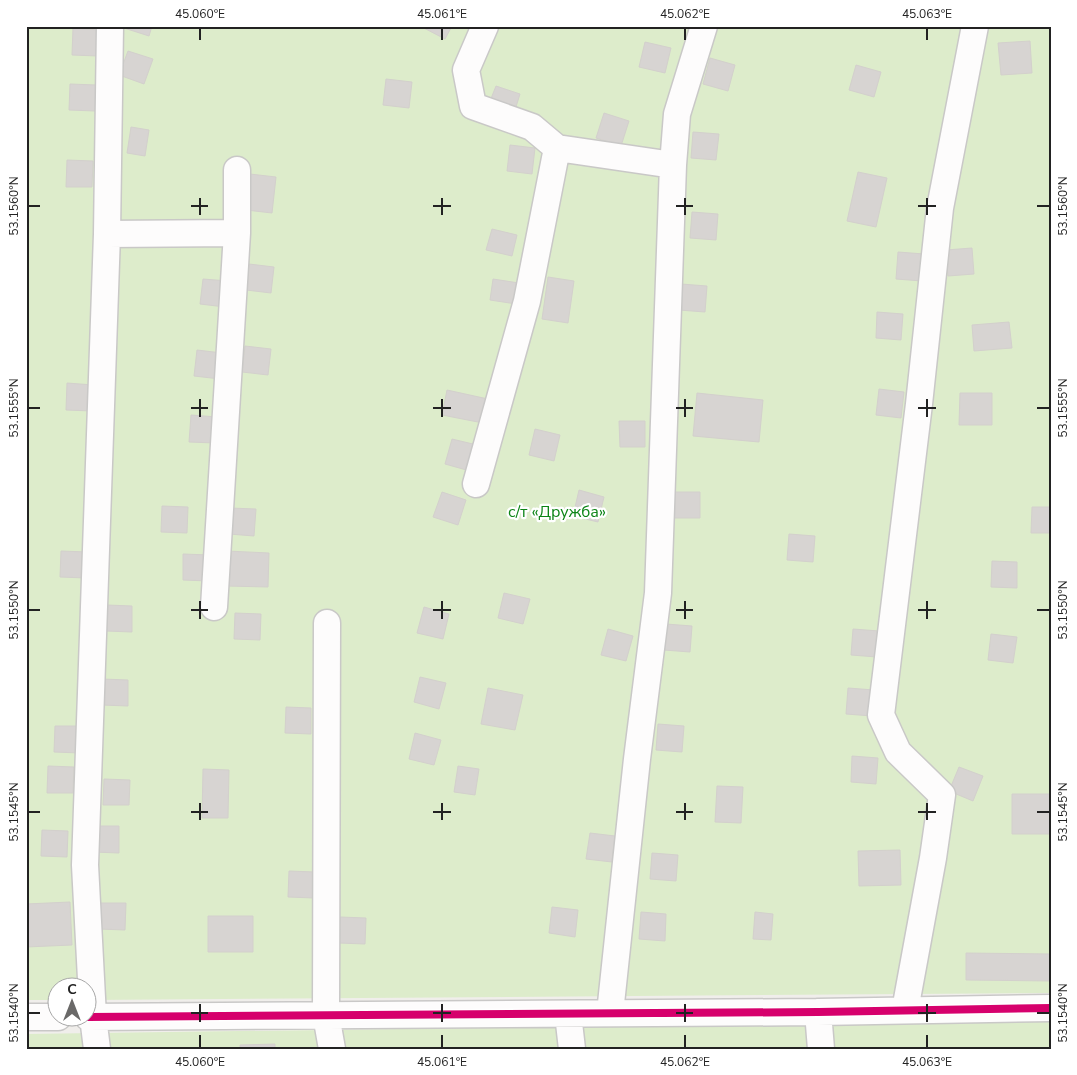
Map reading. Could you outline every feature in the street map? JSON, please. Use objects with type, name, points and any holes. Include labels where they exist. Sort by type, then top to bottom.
[{"type":"street","points":[[89,978],[85,865],[107,234],[110,26]]},
{"type":"street","points":[[485,26],[466,70],[474,106],[532,127],[557,148],[673,165]]},
{"type":"street","points":[[610,1013],[637,759],[658,593],[673,165],[677,114],[704,26]]},
{"type":"street","points":[[905,1010],[933,858],[942,794],[898,752],[881,715],[919,404],[940,208],[975,26]]},
{"type":"street","points":[[476,484],[527,301],[557,148]]},
{"type":"street","points":[[214,607],[237,233],[237,170]]},
{"type":"street","points":[[107,234],[237,233]]},
{"type":"street","points":[[327,623],[326,1015],[332,1049]]},
{"type":"street","points":[[98,1017],[818,1012],[1051,1008]]},
{"type":"street","points":[[818,1012],[821,1049]]},
{"type":"street","points":[[568,1014],[572,1049]]},
{"type":"street","points":[[26,1017],[48,1017]]},
{"type":"street","points":[[92,1028],[97,1049]]},
{"type":"green space","name":"с/т «Дружба»","points":[[26,26],[1051,26],[1051,993],[98,1000],[98,978],[48,978],[48,1000],[26,1000]]},
{"type":"green space","points":[[1051,1020],[1051,1049],[26,1049],[26,1034]]},
{"type":"building","points":[[125,26],[152,26],[149,36],[124,28]]},
{"type":"building","points":[[420,26],[452,26],[445,39]]},
{"type":"building","points":[[73,28],[99,30],[98,56],[72,55]]},
{"type":"building","points":[[1030,41],[1032,73],[1001,75],[998,43]]},
{"type":"building","points":[[645,42],[671,48],[665,73],[639,67]]},
{"type":"building","points":[[128,51],[153,59],[144,84],[119,75]]},
{"type":"building","points":[[710,58],[735,65],[728,91],[703,84]]},
{"type":"building","points":[[856,65],[881,72],[874,97],[849,90]]},
{"type":"building","points":[[386,79],[412,82],[409,108],[383,105]]},
{"type":"building","points":[[70,84],[96,85],[95,111],[69,110]]},
{"type":"building","points":[[496,86],[520,94],[515,110],[490,101]]},
{"type":"building","points":[[604,113],[629,121],[621,146],[596,138]]},
{"type":"building","points":[[131,127],[149,130],[145,156],[127,153]]},
{"type":"building","points":[[693,132],[719,134],[716,160],[691,158]]},
{"type":"building","points":[[510,145],[535,148],[532,174],[507,171]]},
{"type":"building","points":[[67,160],[93,161],[92,187],[66,187]]},
{"type":"building","points":[[858,172],[887,178],[876,227],[847,221]]},
{"type":"building","points":[[250,174],[276,177],[272,213],[246,210]]},
{"type":"building","points":[[692,212],[718,214],[716,240],[690,238]]},
{"type":"building","points":[[492,229],[517,235],[512,256],[486,250]]},
{"type":"building","points":[[972,248],[974,274],[948,276],[946,250]]},
{"type":"building","points":[[898,252],[924,254],[922,281],[896,279]]},
{"type":"building","points":[[249,264],[274,267],[271,293],[246,290]]},
{"type":"building","points":[[548,277],[574,281],[568,323],[542,319]]},
{"type":"building","points":[[203,279],[228,281],[225,307],[200,304]]},
{"type":"building","points":[[493,279],[519,283],[516,304],[490,300]]},
{"type":"building","points":[[681,284],[707,286],[705,312],[679,310]]},
{"type":"building","points":[[877,312],[903,314],[901,340],[876,338]]},
{"type":"building","points":[[1009,322],[1012,348],[974,351],[972,325]]},
{"type":"building","points":[[245,346],[271,349],[268,375],[242,372]]},
{"type":"building","points":[[197,350],[222,353],[220,379],[194,376]]},
{"type":"building","points":[[67,383],[93,385],[92,411],[66,410]]},
{"type":"building","points":[[879,389],[904,392],[901,418],[876,415]]},
{"type":"building","points":[[447,390],[488,399],[483,423],[442,415]]},
{"type":"building","points":[[697,393],[763,400],[759,442],[693,436]]},
{"type":"building","points":[[960,393],[992,393],[992,425],[959,425]]},
{"type":"building","points":[[191,415],[217,417],[215,443],[189,442]]},
{"type":"building","points":[[619,421],[645,421],[645,447],[620,447]]},
{"type":"building","points":[[535,429],[560,435],[554,461],[529,455]]},
{"type":"building","points":[[452,439],[477,445],[470,471],[445,464]]},
{"type":"building","points":[[579,490],[604,497],[598,522],[573,516]]},
{"type":"building","points":[[442,492],[466,500],[458,525],[433,517]]},
{"type":"building","points":[[674,492],[700,492],[700,518],[674,518]]},
{"type":"building","points":[[162,506],[188,507],[187,533],[161,532]]},
{"type":"building","points":[[1032,507],[1051,507],[1051,533],[1031,533]]},
{"type":"building","points":[[230,508],[256,509],[254,536],[229,534]]},
{"type":"building","points":[[789,534],[815,536],[813,562],[787,560]]},
{"type":"building","points":[[61,551],[87,552],[86,578],[60,577]]},
{"type":"building","points":[[227,551],[269,553],[268,587],[226,586]]},
{"type":"building","points":[[183,554],[209,555],[209,581],[183,580]]},
{"type":"building","points":[[992,561],[1017,562],[1017,588],[991,587]]},
{"type":"building","points":[[504,593],[530,599],[523,624],[498,618]]},
{"type":"building","points":[[107,605],[132,606],[132,632],[106,631]]},
{"type":"building","points":[[424,607],[449,614],[443,639],[417,633]]},
{"type":"building","points":[[235,613],[261,614],[260,640],[234,639]]},
{"type":"building","points":[[666,624],[692,626],[690,652],[664,650]]},
{"type":"building","points":[[608,629],[633,636],[626,661],[601,655]]},
{"type":"building","points":[[853,629],[879,631],[877,657],[851,655]]},
{"type":"building","points":[[991,634],[1017,637],[1013,663],[988,660]]},
{"type":"building","points":[[420,677],[446,683],[439,709],[414,702]]},
{"type":"building","points":[[102,679],[128,680],[128,706],[102,705]]},
{"type":"building","points":[[488,688],[523,695],[515,730],[481,724]]},
{"type":"building","points":[[848,688],[874,690],[872,716],[846,714]]},
{"type":"building","points":[[286,707],[311,708],[311,734],[285,733]]},
{"type":"building","points":[[658,724],[684,726],[682,752],[656,750]]},
{"type":"building","points":[[55,726],[81,726],[80,753],[54,752]]},
{"type":"building","points":[[415,733],[441,740],[434,765],[409,759]]},
{"type":"building","points":[[852,756],[878,758],[876,784],[851,782]]},
{"type":"building","points":[[48,766],[74,767],[73,793],[47,793]]},
{"type":"building","points":[[458,766],[479,769],[475,795],[454,792]]},
{"type":"building","points":[[959,767],[983,776],[973,801],[949,791]]},
{"type":"building","points":[[203,769],[229,770],[228,818],[202,818]]},
{"type":"building","points":[[104,779],[130,780],[129,805],[103,805]]},
{"type":"building","points":[[717,786],[743,787],[741,823],[715,822]]},
{"type":"building","points":[[1012,794],[1051,794],[1051,834],[1012,834]]},
{"type":"building","points":[[93,826],[119,826],[119,853],[93,852]]},
{"type":"building","points":[[42,830],[68,831],[67,857],[41,856]]},
{"type":"building","points":[[590,833],[615,836],[612,862],[586,859]]},
{"type":"building","points":[[900,850],[901,885],[859,886],[858,851]]},
{"type":"building","points":[[652,853],[678,855],[676,881],[650,879]]},
{"type":"building","points":[[289,871],[315,872],[314,898],[288,897]]},
{"type":"building","points":[[70,902],[72,945],[26,947],[26,904]]},
{"type":"building","points":[[100,903],[126,903],[125,930],[99,929]]},
{"type":"building","points":[[552,907],[578,910],[575,937],[549,933]]},
{"type":"building","points":[[641,912],[666,914],[665,941],[639,939]]},
{"type":"building","points":[[755,912],[773,914],[771,940],[753,939]]},
{"type":"building","points":[[208,916],[253,916],[253,952],[208,952]]},
{"type":"building","points":[[340,917],[366,918],[365,944],[339,943]]},
{"type":"building","points":[[966,953],[1051,954],[1051,981],[966,980]]},
{"type":"building","points":[[275,1044],[275,1049],[240,1049],[240,1045]]},
{"type":"cycle path","points":[[98,1017],[818,1012],[1051,1008]]}]
